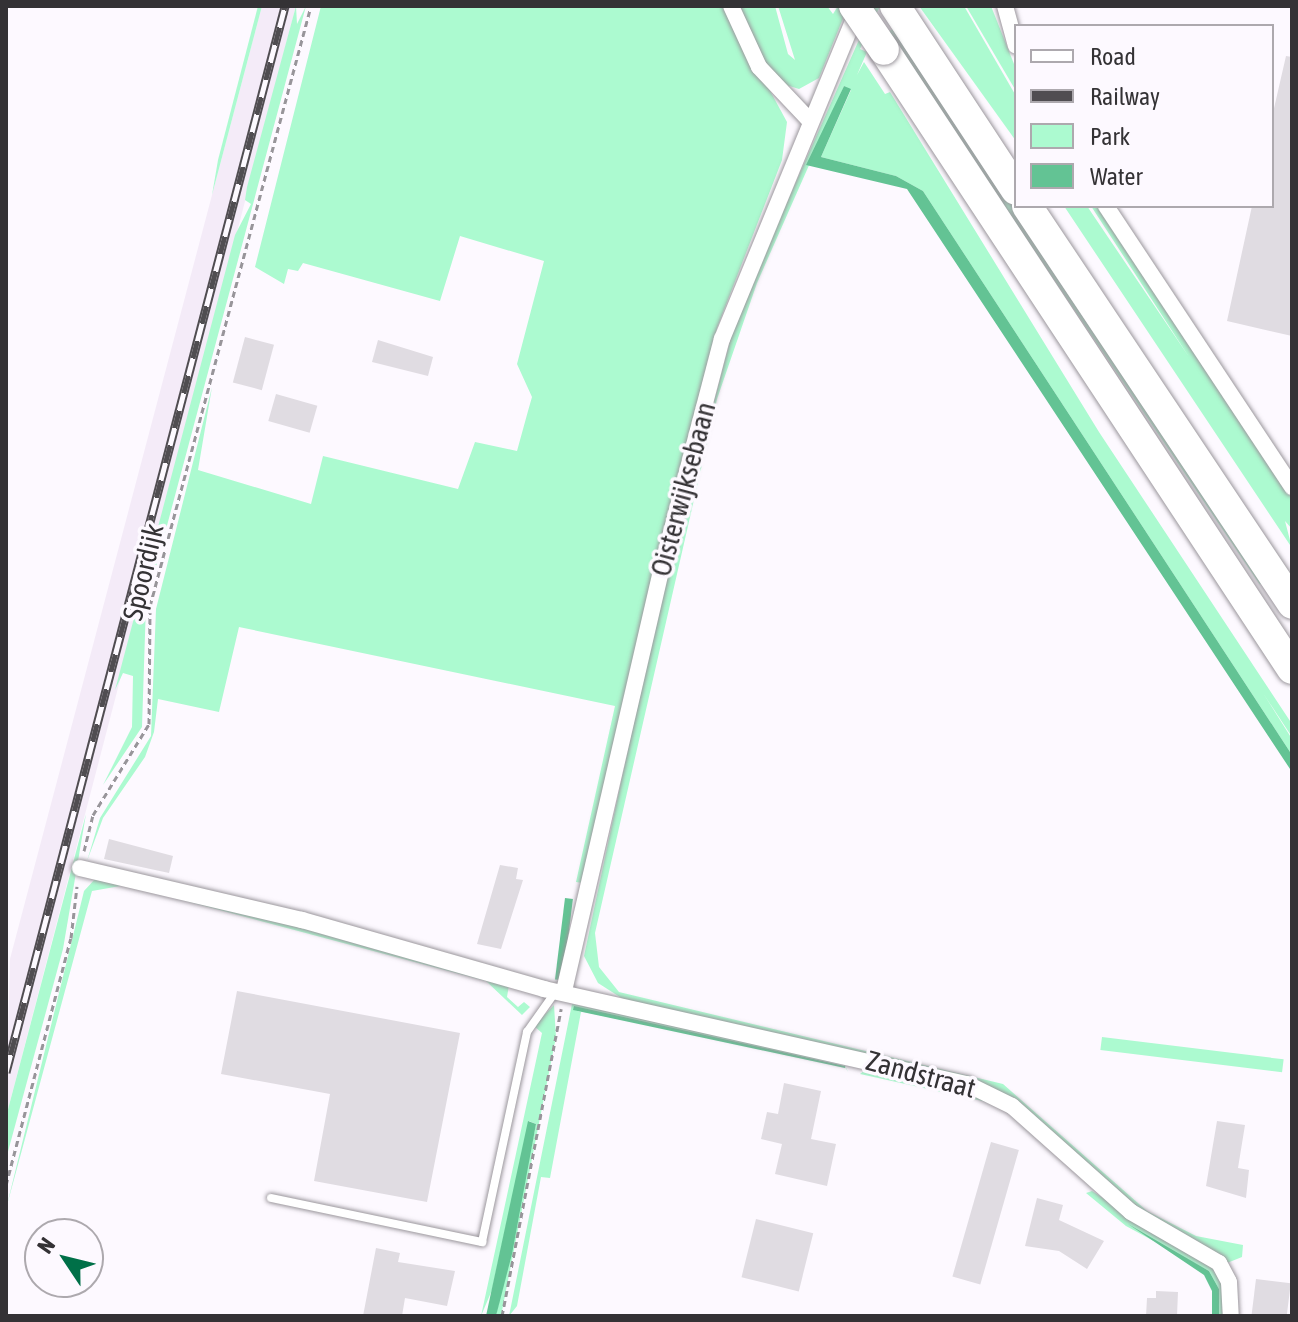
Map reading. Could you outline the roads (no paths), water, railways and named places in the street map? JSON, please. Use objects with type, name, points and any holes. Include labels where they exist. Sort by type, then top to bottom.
[{"type":"highway","points":[[857,6],[1292,669]]},
{"type":"highway","points":[[898,10],[1014,187]]},
{"type":"highway","points":[[1028,208],[1292,604]]},
{"type":"street","points":[[731,6],[759,67],[810,121]]},
{"type":"street","name":"Oisterwijksebaan","points":[[561,991],[662,567],[722,339],[857,6]]},
{"type":"street","points":[[1005,6],[1014,39]]},
{"type":"street","points":[[1107,208],[1292,487]]},
{"type":"street","name":"Zandstraat","points":[[80,868],[561,991],[942,1076],[992,1094],[1035,1125],[1113,1198],[1219,1263],[1229,1282],[1231,1316]]},
{"type":"lane","points":[[271,1198],[482,1242],[527,1032],[561,991]]},
{"type":"water","points":[[844,86],[851,89],[821,157],[896,176],[923,191],[1292,755],[1292,772],[907,189],[806,165]]},
{"type":"water","points":[[565,898],[573,899],[563,980],[555,979]]},
{"type":"water","points":[[574,1006],[845,1066],[845,1068],[573,1010]]},
{"type":"water","points":[[528,1121],[536,1124],[512,1254],[496,1316],[486,1316]]},
{"type":"water","points":[[1128,1224],[1209,1271],[1219,1289],[1219,1316],[1212,1316],[1212,1291],[1204,1275]]},
{"type":"railway","points":[[6,1072],[285,6]]}]
